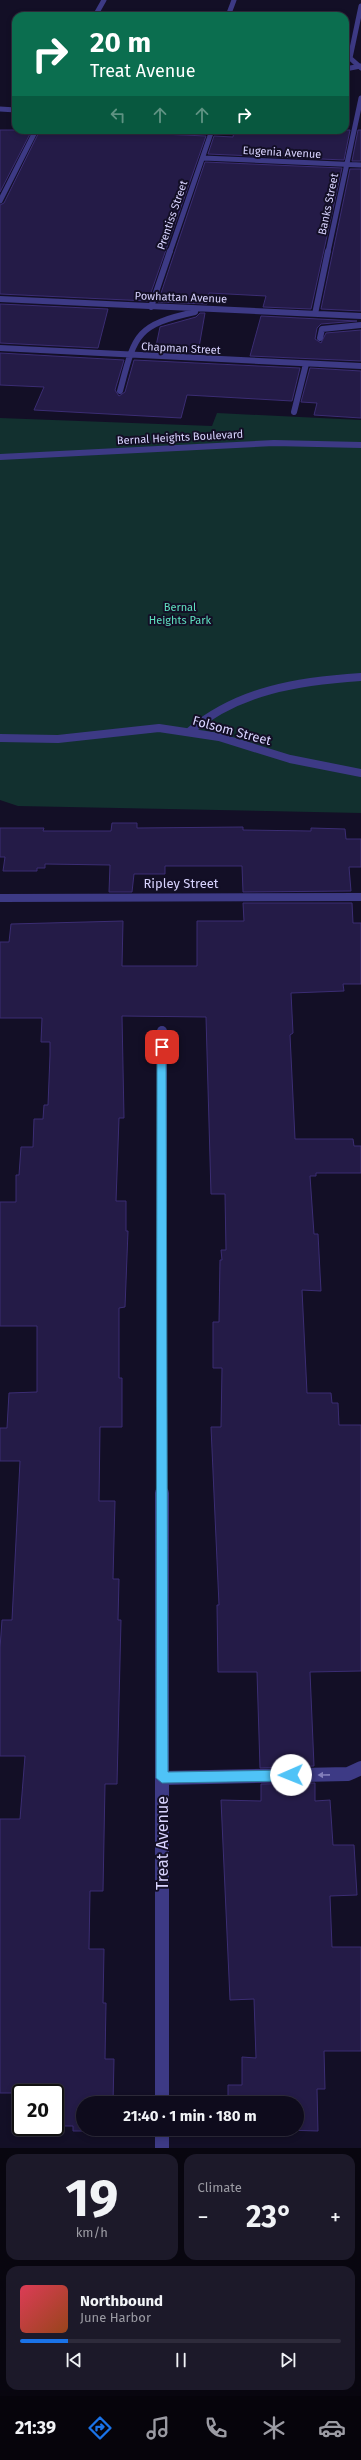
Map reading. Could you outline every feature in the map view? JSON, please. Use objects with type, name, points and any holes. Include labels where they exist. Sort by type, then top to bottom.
[{"type":"street","points":[[97,12],[104,0]]},
{"type":"street","points":[[230,12],[234,0]]},
{"type":"street","points":[[360,67],[350,58],[361,6]]},
{"type":"street","points":[[349,68],[360,67]]},
{"type":"street","name":"Banks Street","points":[[315,314],[361,98]]},
{"type":"street","points":[[0,109],[12,110]]},
{"type":"street","points":[[0,201],[34,134]]},
{"type":"street","name":"Prentiss Street","points":[[151,307],[211,134]]},
{"type":"street","name":"Eugenia Avenue","points":[[203,158],[361,165]]},
{"type":"street","name":"Powhattan Avenue","points":[[0,299],[361,316]]},
{"type":"street","points":[[120,391],[135,340],[147,325],[178,315],[214,308]]},
{"type":"street","points":[[320,338],[322,329],[361,325]]},
{"type":"street","name":"Chapman Street","points":[[0,348],[361,366]]},
{"type":"street","points":[[294,412],[306,364]]},
{"type":"street","name":"Bernal Heights Boulevard","points":[[0,457],[274,443],[361,445]]},
{"type":"street","points":[[190,731],[215,710],[231,702],[293,685],[328,679],[361,678]]},
{"type":"street","name":"Folsom Street","points":[[0,738],[58,739],[159,728],[190,731],[219,737],[290,759],[361,773]]},
{"type":"street","name":"Ripley Street","points":[[0,898],[153,896],[361,897]]},
{"type":"street","name":"Treat Avenue","points":[[162,1031],[162,2096]]},
{"type":"street","points":[[162,1778],[348,1774],[361,1768]]},
{"type":"street","points":[[162,2136],[162,2148]]},
{"type":"green space","name":"Bernal Heights Park","points":[[217,413],[361,420],[361,813],[18,806],[0,800],[0,418],[212,426]]},
{"type":"building","points":[[0,130],[12,130],[12,134],[30,134],[0,192]]},
{"type":"building","points":[[350,130],[344,160],[208,154],[214,136],[233,137],[234,134],[349,134]]},
{"type":"building","points":[[358,130],[361,130],[361,161],[352,161]]},
{"type":"building","points":[[38,134],[160,134],[206,136],[148,301],[0,294],[0,205],[4,203]]},
{"type":"building","points":[[205,162],[342,168],[311,309],[263,307],[266,296],[209,293],[207,304],[158,302]]},
{"type":"building","points":[[350,169],[361,169],[361,311],[321,309]]},
{"type":"building","points":[[0,304],[108,309],[98,348],[0,343]]},
{"type":"building","points":[[200,313],[205,313],[198,353],[155,351],[160,327],[196,317]]},
{"type":"building","points":[[261,316],[357,321],[321,324],[317,328],[315,339],[321,343],[326,333],[361,330],[361,361],[250,356]]},
{"type":"building","points":[[0,353],[124,360],[115,390],[119,396],[125,392],[134,360],[300,368],[292,401],[187,395],[181,418],[34,410],[44,387],[0,385]]},
{"type":"building","points":[[310,368],[361,371],[361,418],[314,415],[317,403],[301,402]]},
{"type":"building","points":[[112,823],[137,823],[137,828],[243,827],[243,830],[311,831],[311,828],[345,829],[346,839],[361,839],[361,867],[349,867],[351,891],[243,892],[242,866],[165,866],[165,874],[134,874],[132,892],[109,892],[110,865],[45,864],[45,868],[37,868],[37,871],[3,871],[5,857],[0,857],[0,828],[44,828],[43,831],[111,831]]},
{"type":"building","points":[[243,903],[352,903],[353,923],[361,923],[361,984],[343,984],[344,991],[291,993],[293,1033],[290,1035],[295,1139],[353,1139],[354,1146],[361,1146],[361,1173],[316,1173],[316,1176],[310,1176],[314,1234],[318,1234],[321,1291],[302,1290],[307,1393],[331,1393],[332,1403],[338,1403],[339,1425],[361,1425],[361,1671],[310,1672],[314,1766],[260,1768],[257,1672],[218,1672],[217,1605],[219,1605],[211,1427],[221,1427],[222,1368],[213,1368],[213,1322],[219,1322],[220,1260],[222,1260],[221,1250],[226,1250],[225,1194],[211,1194],[206,1017],[122,1016],[124,1118],[119,1118],[116,1201],[126,1201],[126,1231],[128,1231],[125,1307],[119,1308],[119,1378],[122,1378],[122,1427],[100,1427],[99,1501],[115,1501],[113,1579],[119,1579],[118,1620],[121,1620],[117,1784],[105,1784],[103,1891],[90,1891],[89,1949],[104,1949],[103,2003],[106,2003],[105,2059],[114,2059],[113,2096],[76,2096],[76,2131],[73,2131],[73,2126],[64,2126],[64,2084],[12,2084],[12,2093],[0,2093],[0,1819],[20,1819],[25,1756],[0,1756],[0,1648],[2,1620],[12,1620],[20,1461],[0,1461],[0,1428],[7,1428],[9,1393],[37,1392],[37,1326],[0,1326],[0,1202],[16,1202],[16,1175],[19,1175],[21,1147],[33,1147],[34,1119],[43,1119],[44,1105],[48,1105],[50,1042],[41,1042],[42,1018],[0,1018],[0,942],[9,942],[11,924],[123,921],[122,966],[197,966],[197,921],[244,921]]},
{"type":"building","points":[[315,1783],[315,1801],[330,1800],[333,1845],[354,1845],[357,1895],[330,1896],[332,1947],[361,1947],[361,2051],[324,2051],[325,2089],[317,2089],[318,2131],[304,2131],[304,2096],[228,2096],[228,2085],[242,2085],[242,2057],[256,2058],[254,1999],[230,2000],[221,1800],[261,1801],[261,1784]]},
{"type":"route","points":[[162,1047],[162,1778],[291,1775]]}]
